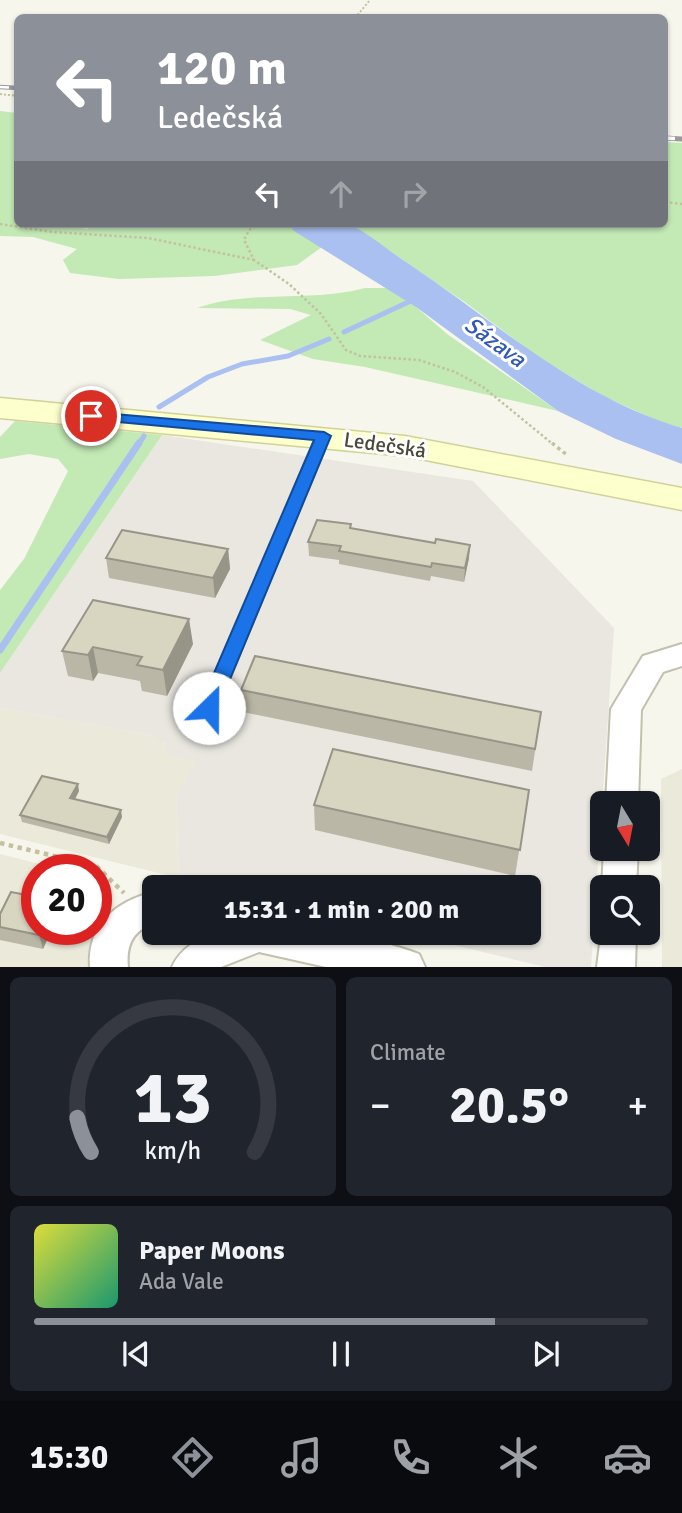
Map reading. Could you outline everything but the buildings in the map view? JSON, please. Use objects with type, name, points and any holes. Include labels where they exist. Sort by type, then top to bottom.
[{"type":"main road","name":"Ledečská","points":[[0,408],[324,436],[405,446],[682,499]]},
{"type":"street","points":[[623,791],[626,709],[653,664],[682,655]]},
{"type":"street","points":[[109,967],[107,956],[117,928],[128,917],[142,911]]},
{"type":"street","points":[[191,967],[211,952],[228,945]]},
{"type":"street","points":[[305,945],[406,967]]},
{"type":"street","points":[[616,967],[617,945]]},
{"type":"lane","points":[[199,731],[324,436]]},
{"type":"path","points":[[358,14],[370,0]]},
{"type":"path","points":[[29,228],[148,238],[254,260],[289,284],[321,314],[346,350],[360,356],[419,360],[455,372],[483,387],[570,457]]},
{"type":"path","points":[[253,228],[244,240],[254,260]]},
{"type":"path","points":[[0,843],[96,866],[142,904]]},
{"type":"shaded area","points":[[162,435],[473,481],[614,628],[603,791],[590,791],[590,861],[598,861],[597,875],[590,875],[591,967],[545,967],[454,945],[541,945],[541,875],[179,875],[176,796],[197,760],[167,755],[164,743],[152,735],[0,708],[0,673]]},
{"type":"shaded area","points":[[0,708],[152,735],[161,739],[166,748],[198,760],[176,796],[179,875],[167,875],[112,862],[112,854],[81,854],[0,834]]},
{"type":"shaded area","points":[[682,769],[682,967],[662,967],[661,779]]},
{"type":"shaded area","points":[[0,854],[21,859],[21,945],[91,945],[88,954],[89,967],[0,967]]},
{"type":"green space","points":[[0,111],[14,113],[14,228],[294,228],[322,247],[297,265],[214,276],[119,279],[70,273],[63,260],[77,249],[33,237],[0,236]]},
{"type":"green space","points":[[668,142],[682,143],[682,428],[658,421],[605,397],[541,359],[466,303],[356,228],[668,228]]},
{"type":"green space","points":[[365,288],[388,288],[416,307],[447,334],[558,411],[365,367],[313,359],[260,340],[311,315],[290,309],[197,308],[238,299],[323,295]]},
{"type":"green space","points":[[15,421],[162,435],[0,673],[0,590],[24,559],[68,471],[58,459],[29,454],[0,459],[0,437]]},
{"type":"water","name":"Sázava","points":[[291,228],[358,229],[574,378],[644,415],[682,428],[682,464],[616,439],[558,411],[416,307]]},
{"type":"waterway","points":[[344,332],[415,299]]},
{"type":"waterway","points":[[159,407],[208,377],[242,364],[288,356],[329,339]]},
{"type":"waterway","points":[[138,445],[144,436]]},
{"type":"waterway","points":[[0,650],[139,443]]},
{"type":"railway","points":[[0,87],[14,88]]},
{"type":"railway","points":[[668,138],[682,139]]},
{"type":"route","points":[[91,416],[324,436],[209,708]]}]
